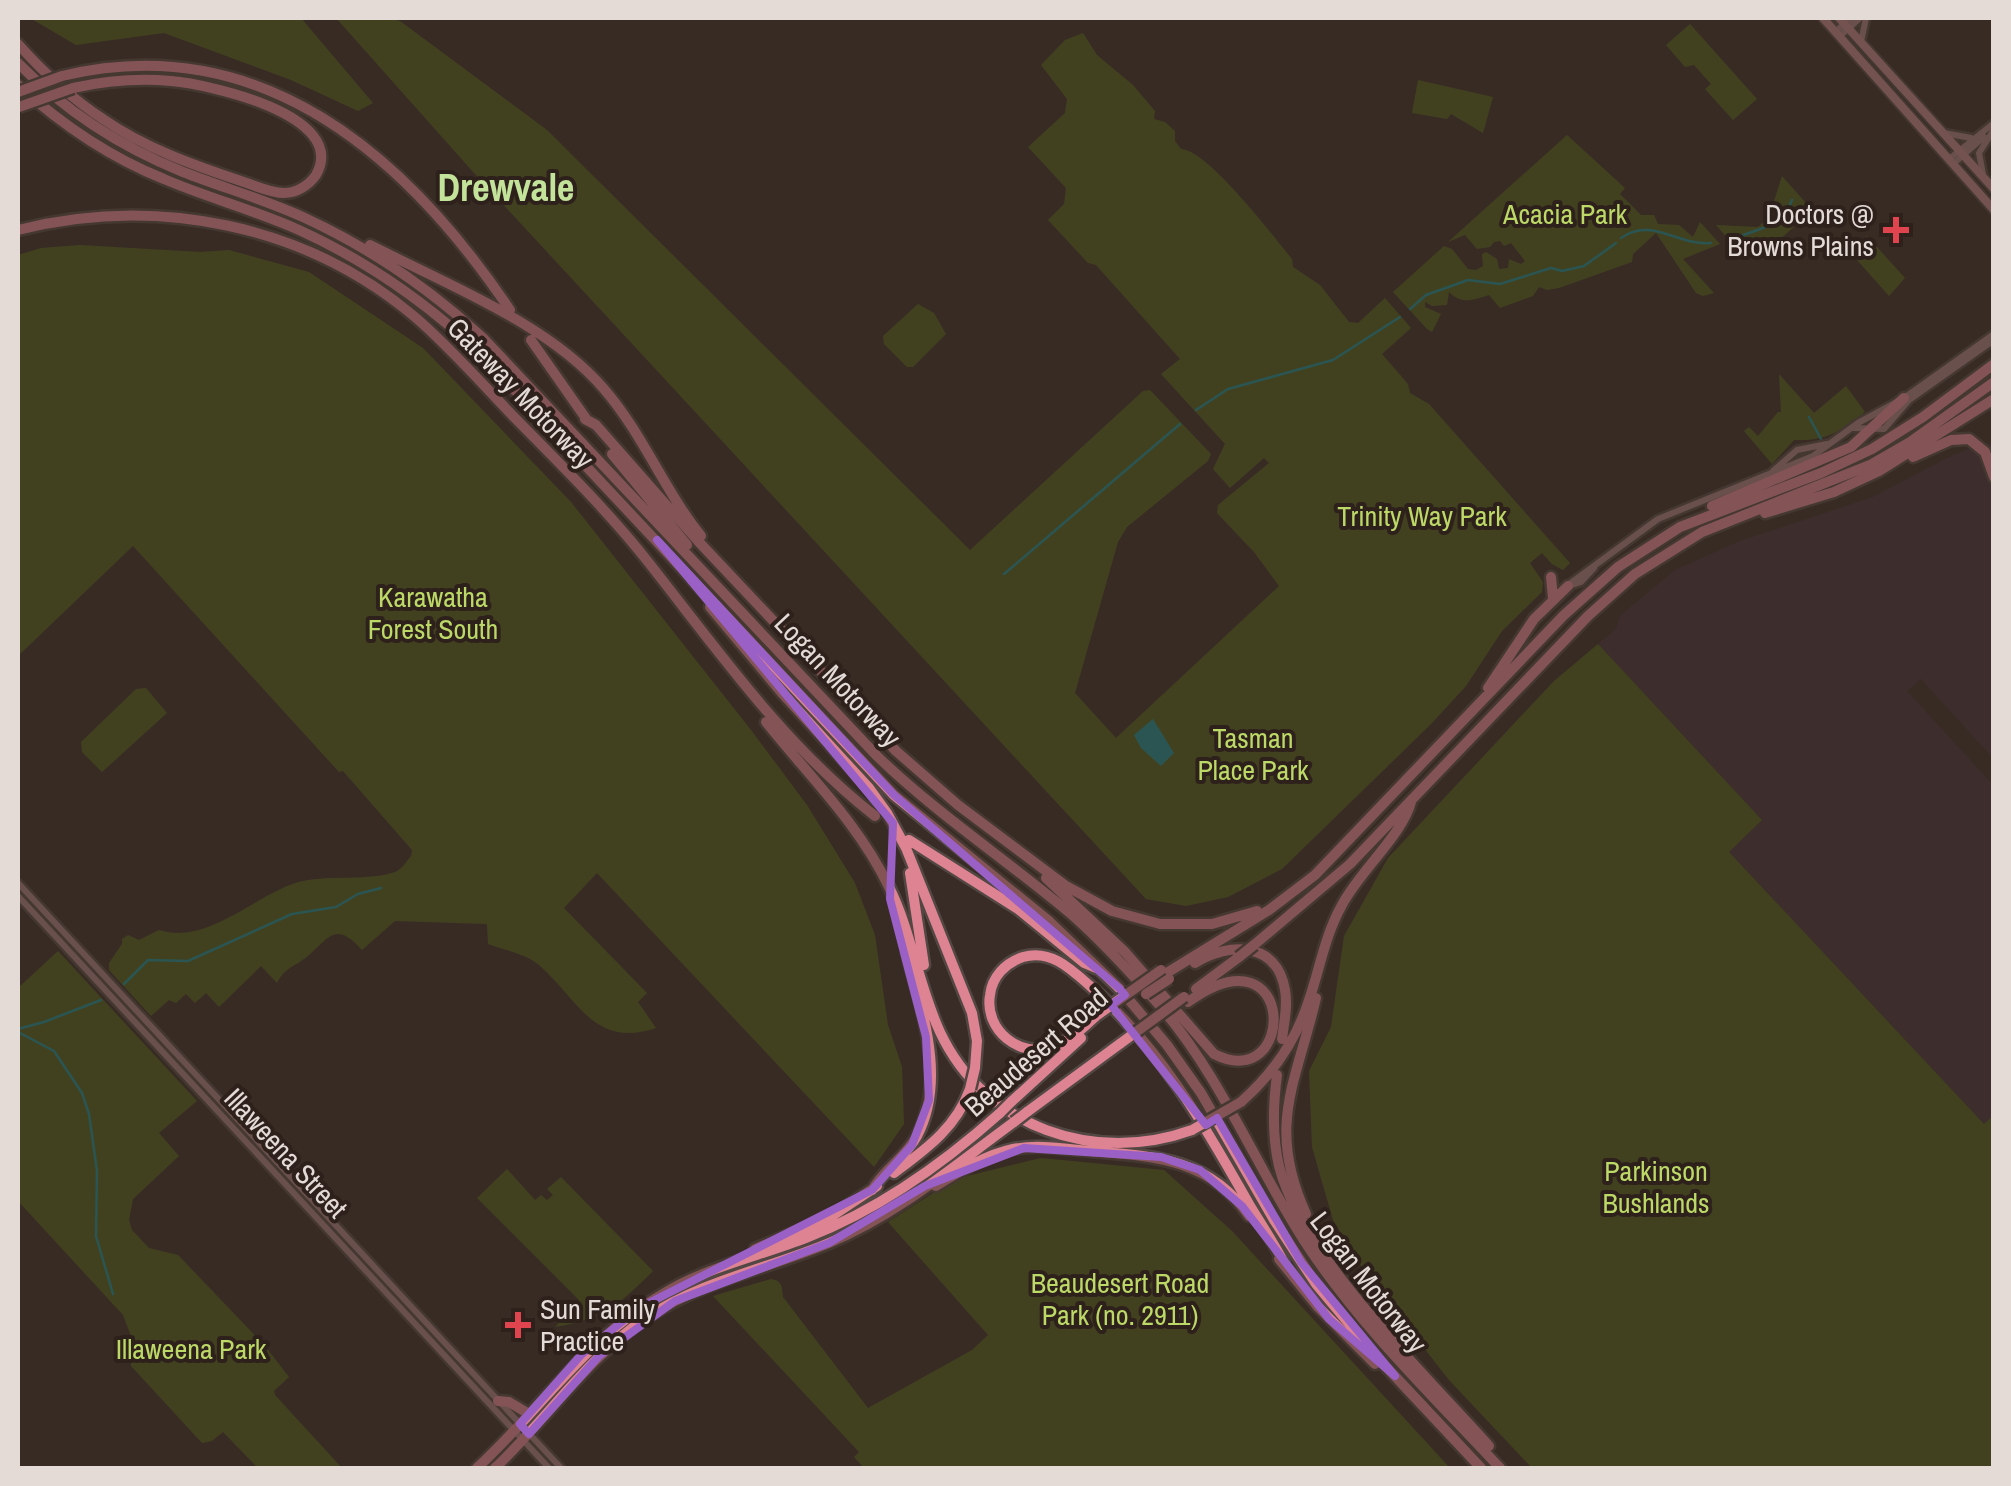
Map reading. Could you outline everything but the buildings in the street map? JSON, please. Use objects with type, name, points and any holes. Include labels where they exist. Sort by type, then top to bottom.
[{"type":"highway","points":[[18,44],[47,74],[104,120],[168,154],[279,193],[303,188],[318,169],[320,147],[308,128],[234,94],[183,83],[146,80],[73,88],[18,107]]},
{"type":"highway","name":"Logan Motorway","points":[[18,63],[67,106],[129,147],[194,177],[284,209],[355,244],[412,279],[484,338],[895,773],[1073,916],[1142,986],[1208,1074],[1326,1272],[1377,1336],[1500,1468]]},
{"type":"highway","name":"Gateway Motorway","points":[[18,88],[112,67],[178,68],[245,82],[300,106],[360,144],[415,190],[466,246],[510,310]]},
{"type":"highway","name":"Logan Motorway","points":[[18,88],[70,128],[124,161],[336,248],[437,314],[490,363],[894,795],[1050,922],[1102,970],[1193,1081],[1316,1284],[1480,1468]]},
{"type":"highway","name":"Gateway Motorway","points":[[18,230],[94,216],[184,218],[268,236],[321,257],[368,283],[437,338],[585,490],[806,756],[875,816]]},
{"type":"highway","points":[[355,244],[365,242],[534,330],[582,366],[622,411],[686,515],[748,592]]},
{"type":"highway","name":"Gateway Motorway","points":[[530,340],[586,418],[718,585]]},
{"type":"highway","points":[[1680,527],[1872,449],[1994,364]]},
{"type":"highway","points":[[1740,516],[1870,465],[1910,442],[1994,382]]},
{"type":"highway","points":[[1680,527],[1725,500],[1851,447],[1904,398]]},
{"type":"highway","points":[[1880,471],[1994,400]]},
{"type":"highway","points":[[586,418],[896,752],[942,792],[1085,897],[1125,916],[1184,926],[1212,924],[1255,912],[1289,896]]},
{"type":"highway","points":[[1740,516],[1754,517],[1816,498],[1951,440],[1965,438],[1974,442],[1985,452],[1994,477]]},
{"type":"highway","name":"Beaudesert Road","points":[[495,1468],[599,1356],[660,1309],[720,1280],[850,1234],[925,1186],[1186,999],[1327,885],[1620,586],[1666,552],[1740,516]]},
{"type":"highway","name":"Beaudesert Road","points":[[476,1468],[581,1356],[628,1316],[694,1278],[812,1236],[870,1207],[953,1152],[1000,1113],[1098,1019],[1289,896],[1341,850],[1580,600],[1618,567],[1680,527]]},
{"type":"highway","points":[[656,540],[666,559],[887,812],[907,844],[972,1013],[977,1040],[970,1089],[956,1118],[938,1139],[829,1218],[755,1248],[748,1258]]},
{"type":"highway","points":[[1551,578],[1553,598]]},
{"type":"highway","points":[[1484,699],[1489,685],[1530,625],[1568,586]]},
{"type":"highway","points":[[732,671],[735,683],[860,835],[890,888],[937,1027],[962,1068],[988,1096],[1027,1122],[1064,1137],[1109,1144],[1151,1142],[1192,1130],[1241,1102],[1269,1074],[1289,1046],[1341,906],[1368,863],[1407,816],[1411,801]]},
{"type":"highway","points":[[907,844],[1018,909],[1084,962],[1102,970]]},
{"type":"highway","points":[[907,844],[928,983],[926,994]]},
{"type":"highway","points":[[1026,855],[1030,864],[1142,970],[1209,1050],[1226,1059],[1245,1060],[1260,1052],[1273,1034],[1276,1018],[1271,1001],[1249,982],[1222,982],[1186,999]]},
{"type":"highway","points":[[872,1190],[917,1136],[928,1109],[932,1077],[923,1022],[890,888]]},
{"type":"highway","points":[[1282,1039],[1284,984],[1272,964],[1245,948],[1224,949],[1167,973],[1098,1019],[1053,1047],[1029,1049],[1001,1034],[992,1019],[990,995],[1002,970],[1014,960],[1032,955],[1058,960],[1104,998],[1149,1046],[1184,1094],[1284,1263]]},
{"type":"highway","points":[[1318,968],[1314,1003],[1288,1093],[1286,1138],[1293,1182],[1323,1252]]},
{"type":"highway","points":[[1277,1075],[1274,1125],[1278,1164],[1291,1199],[1323,1252],[1382,1327],[1509,1468]]},
{"type":"highway","points":[[925,1186],[936,1186],[986,1158],[1024,1148],[1176,1160],[1200,1170],[1230,1192],[1342,1332],[1373,1363],[1395,1376]]},
{"type":"highway","points":[[498,1401],[509,1402],[529,1414]]},
{"type":"main road","points":[[1823,18],[1994,210]]},
{"type":"main road","points":[[1838,34],[1846,22],[1863,18],[1861,42]]},
{"type":"main road","points":[[1846,22],[1994,189]]},
{"type":"main road","points":[[1961,153],[1975,136],[1994,123]]},
{"type":"main road","points":[[1951,162],[1993,131]]},
{"type":"main road","points":[[1984,178],[1979,153],[1993,131]]},
{"type":"main road","points":[[1942,132],[1966,138],[1975,136]]},
{"type":"main road","points":[[1568,586],[1658,519],[1802,461],[1994,337]]},
{"type":"main road","points":[[1853,428],[1886,427],[1909,400],[1994,337]]},
{"type":"main road","points":[[1772,472],[1792,453],[1832,443]]},
{"type":"main road","points":[[1792,453],[1802,461]]},
{"type":"main road","name":"Illaweena Street","points":[[18,883],[526,1437]]},
{"type":"main road","name":"Illaweena Street","points":[[18,896],[498,1401],[517,1428]]},
{"type":"main road","points":[[58,939],[61,930]]},
{"type":"main road","points":[[526,1437],[549,1468]]},
{"type":"main road","points":[[526,1437],[561,1468]]},
{"type":"highlighted area","points":[[657,540],[894,795],[1119,988],[1125,995],[1111,1005],[1206,1125],[1217,1118],[1301,1262],[1395,1376],[1329,1319],[1242,1206],[1200,1170],[1161,1157],[1024,1148],[925,1186],[829,1243],[675,1301],[599,1356],[529,1434],[520,1424],[581,1355],[639,1308],[872,1190],[912,1145],[929,1100],[926,1037],[890,899],[893,823]]},
{"type":"shaded area","points":[[1993,443],[1993,758],[1921,679],[1907,691],[1993,785],[1994,1116],[1984,1124],[1728,851],[1762,820],[1598,644],[1616,629],[1620,616],[1675,570],[1740,541],[1873,497],[1947,458]]},
{"type":"green space","points":[[30,18],[301,18],[373,103],[358,111],[291,80],[164,33],[76,45]]},
{"type":"green space","name":"Tasman Place Park","points":[[336,18],[400,21],[547,130],[970,550],[1143,391],[1150,390],[1211,454],[1208,461],[1127,527],[1118,542],[1075,693],[1116,738],[1279,586],[1217,513],[1218,505],[1269,463],[1264,458],[1230,488],[1213,469],[1225,444],[1161,374],[1180,359],[1096,265],[1088,263],[1048,220],[1064,204],[1066,188],[1028,147],[1065,113],[1067,99],[1041,65],[1065,40],[1083,33],[1097,55],[1133,85],[1155,111],[1154,119],[1175,131],[1175,141],[1181,149],[1193,153],[1223,178],[1292,259],[1293,267],[1320,285],[1349,322],[1358,323],[1385,298],[1411,328],[1382,354],[1408,384],[1410,393],[1429,404],[1570,563],[1563,570],[1542,553],[1530,563],[1543,582],[1542,592],[1502,631],[1466,686],[1282,869],[1228,897],[1186,906],[1146,899],[474,173]]},
{"type":"green space","points":[[1690,24],[1757,99],[1733,120],[1705,89],[1711,84],[1694,65],[1685,67],[1666,45]]},
{"type":"green space","points":[[1418,80],[1493,97],[1483,133],[1451,114],[1447,119],[1412,113]]},
{"type":"green space","name":"Acacia Park","points":[[1567,135],[1625,188],[1620,194],[1641,215],[1654,215],[1658,224],[1679,225],[1693,237],[1700,222],[1720,244],[1683,259],[1714,293],[1696,293],[1656,233],[1633,254],[1632,262],[1559,288],[1539,287],[1533,296],[1500,308],[1489,295],[1463,300],[1449,292],[1447,305],[1432,306],[1425,302],[1425,307],[1441,314],[1432,332],[1427,329],[1393,292],[1444,246],[1452,249],[1468,269],[1483,266],[1482,254],[1486,252],[1497,259],[1499,269],[1508,268],[1509,259],[1521,264],[1525,261],[1511,243],[1504,246],[1500,241],[1494,242],[1490,247],[1477,249],[1465,235],[1448,242]]},
{"type":"green space","points":[[1782,176],[1806,203],[1797,224],[1777,242],[1762,240],[1735,247],[1716,225],[1758,227],[1769,217]]},
{"type":"green space","points":[[1867,236],[1905,278],[1889,296],[1849,251]]},
{"type":"green space","name":"Karawatha Forest South","points":[[80,245],[229,250],[309,272],[423,348],[571,502],[807,805],[855,883],[875,935],[888,1025],[902,1067],[904,1124],[874,1167],[597,873],[564,908],[647,993],[638,1002],[656,1028],[635,1033],[602,1027],[534,961],[488,944],[487,924],[395,921],[362,950],[352,940],[336,934],[277,983],[261,966],[219,1007],[206,993],[195,1003],[186,994],[176,1003],[169,1000],[151,1016],[109,970],[122,939],[128,935],[139,940],[159,930],[197,930],[303,881],[395,872],[412,850],[133,546],[18,656],[18,255],[41,248]]},
{"type":"green space","points":[[918,304],[934,313],[946,334],[913,367],[907,367],[884,344],[883,336]]},
{"type":"green space","points":[[1779,374],[1814,413],[1846,386],[1865,412],[1832,434],[1794,440],[1772,464],[1744,431],[1749,427],[1758,436],[1781,412]]},
{"type":"green space","name":"Parkinson Bushlands","points":[[1598,644],[1762,820],[1729,852],[1984,1124],[1993,1116],[1993,1468],[1532,1468],[1449,1380],[1366,1274],[1333,1220],[1312,1147],[1309,1071],[1331,1027],[1344,936],[1388,858],[1554,681]]},
{"type":"green space","points":[[146,688],[167,713],[102,772],[82,752],[81,742],[136,689]]},
{"type":"green space","name":"Illaweena Park","points":[[58,951],[197,1101],[159,1133],[179,1156],[133,1199],[129,1220],[132,1230],[149,1248],[178,1255],[265,1346],[289,1377],[274,1391],[275,1395],[342,1468],[258,1468],[223,1432],[202,1443],[131,1366],[131,1336],[123,1315],[18,1201],[18,988]]},
{"type":"green space","name":"Beaudesert Road Park (no. 2911)","points":[[1041,1158],[1164,1170],[1232,1231],[1450,1468],[864,1468],[854,1457],[859,1452],[713,1296],[771,1279],[777,1281],[783,1297],[868,1408],[972,1350],[988,1335],[888,1222],[955,1179]]},
{"type":"green space","points":[[507,1169],[535,1200],[541,1195],[547,1200],[553,1195],[547,1189],[561,1177],[653,1271],[609,1309],[586,1320],[555,1327],[579,1300],[477,1198]]},
{"type":"water","points":[[1153,719],[1174,753],[1161,766],[1141,748],[1134,735]]},
{"type":"waterway","points":[[1735,238],[1776,222],[1792,200]]},
{"type":"waterway","points":[[1621,238],[1643,230],[1711,243]]},
{"type":"waterway","points":[[1410,309],[1426,295],[1468,280],[1500,284],[1551,268],[1562,271],[1584,266],[1616,243]]},
{"type":"waterway","points":[[1196,410],[1228,389],[1333,360],[1400,317]]},
{"type":"waterway","points":[[1809,417],[1821,439]]},
{"type":"waterway","points":[[1004,574],[1180,424]]},
{"type":"waterway","points":[[124,984],[148,960],[188,961],[292,914],[336,907],[358,894],[381,888]]},
{"type":"waterway","points":[[18,1029],[101,1000]]},
{"type":"waterway","points":[[18,1032],[54,1051],[82,1093],[97,1171],[96,1236],[113,1294]]},
{"type":"place","name":"Doctors @ Browns Plains","points":[[1896,230]]},
{"type":"place","name":"Sun Family Practice","points":[[518,1325]]},
{"type":"district","name":"Drewvale","points":[[506,188]]},
{"type":"park label","name":"Trinity Way Park","points":[[1422,516]]}]
